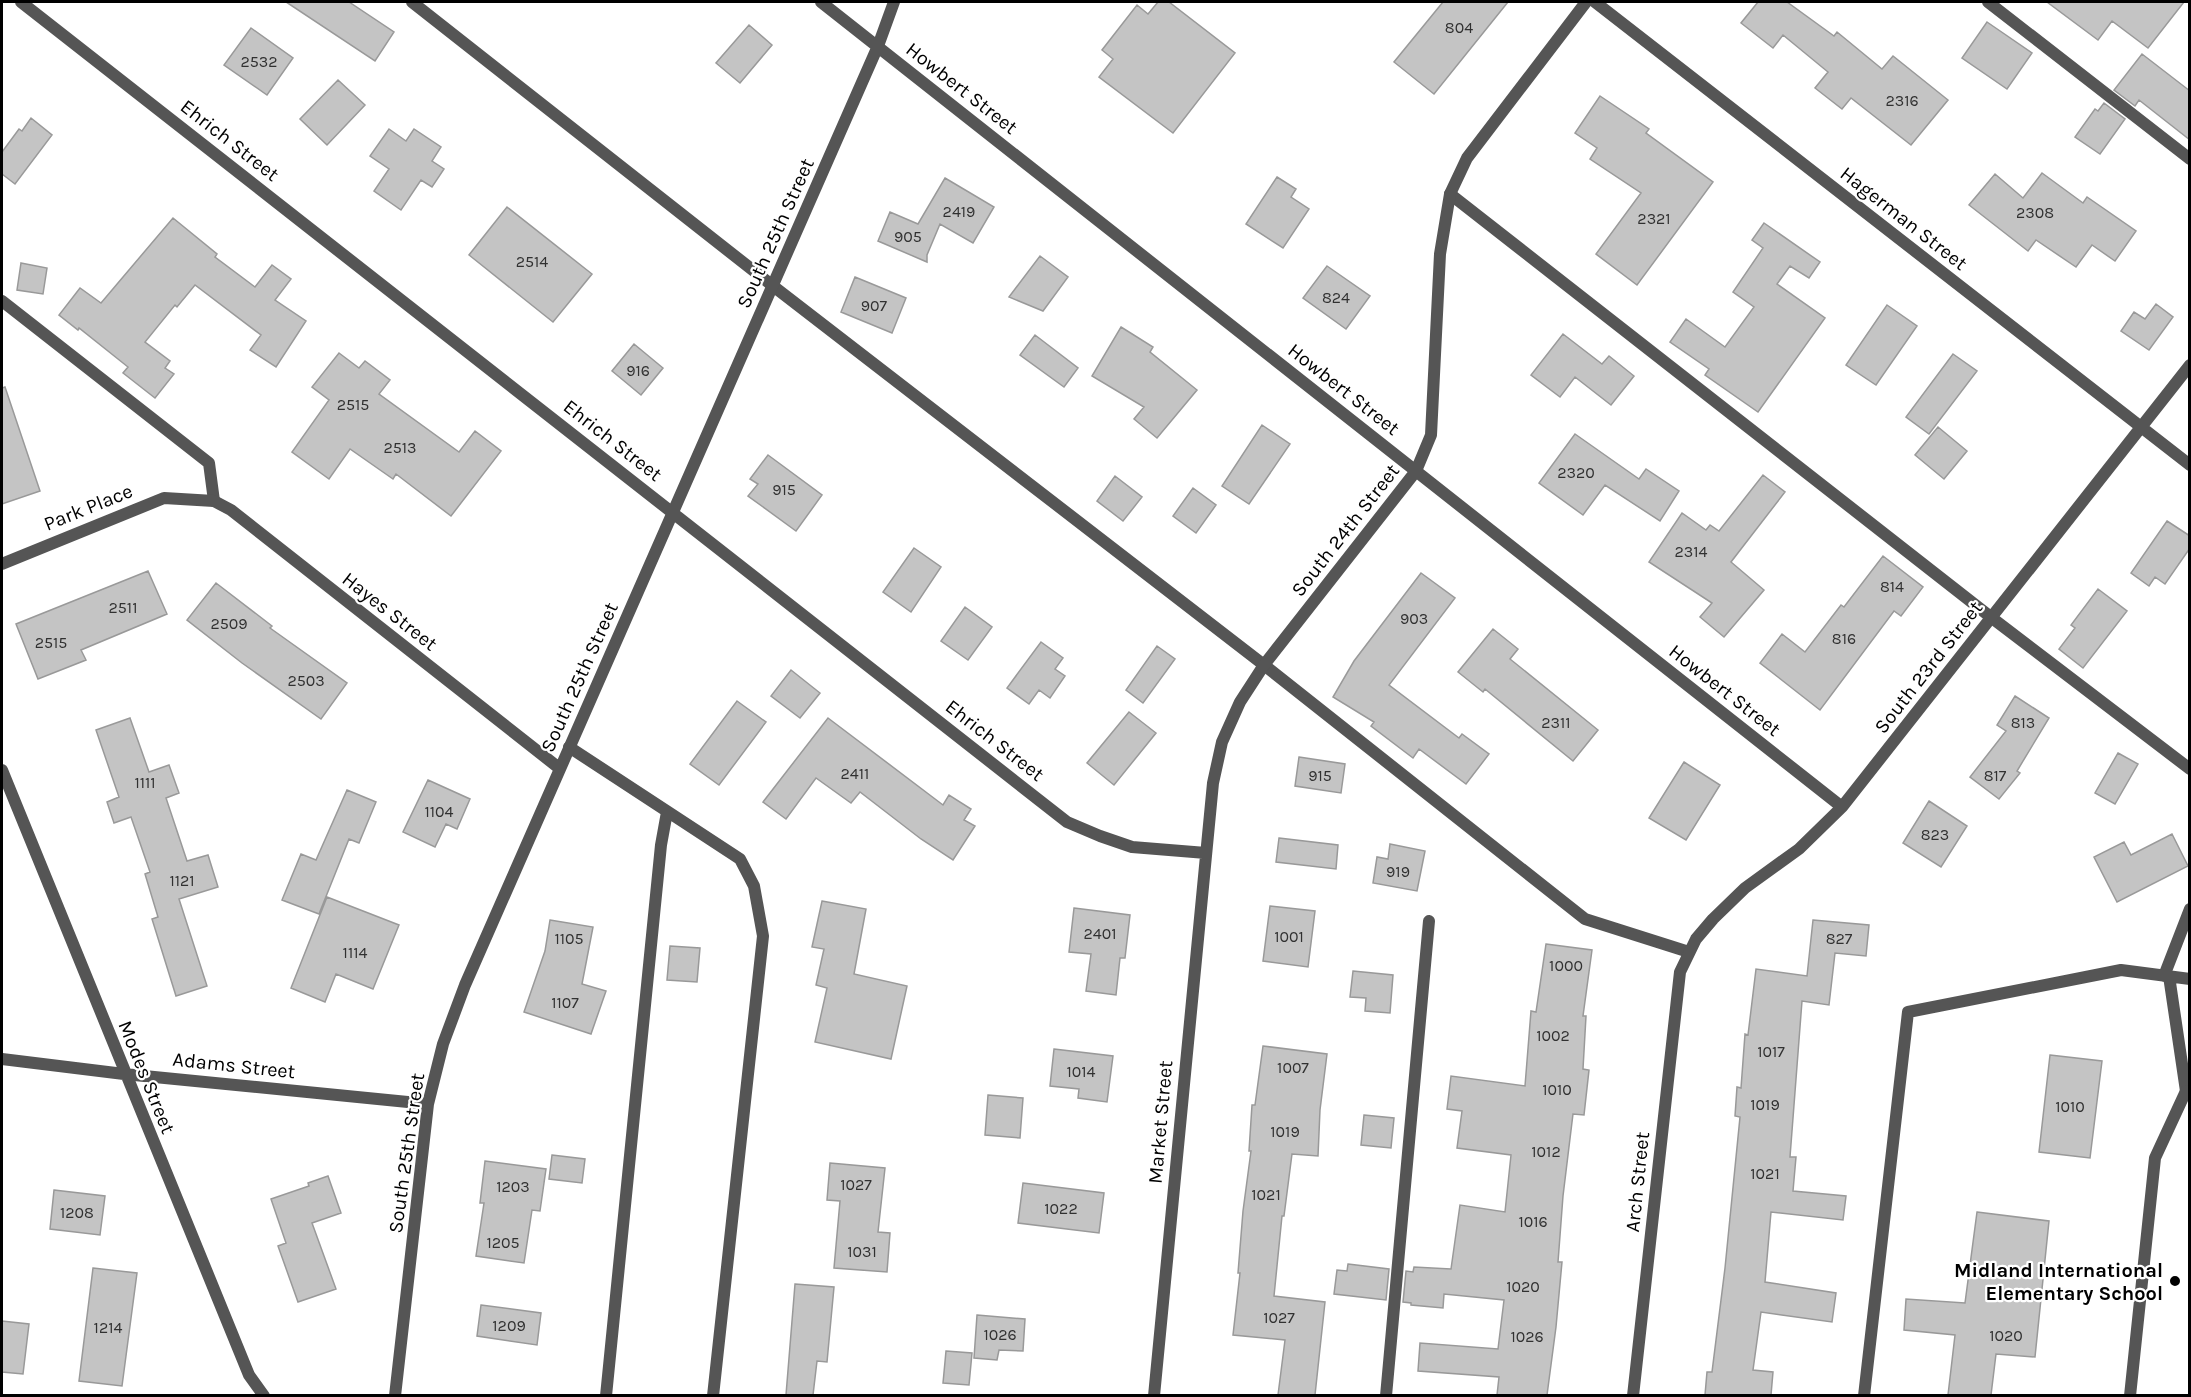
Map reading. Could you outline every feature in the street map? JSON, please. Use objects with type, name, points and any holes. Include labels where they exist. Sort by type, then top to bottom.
[{"type":"street","name":"Ehrich Street","points":[[21,2],[1067,822],[1132,847],[1206,853]]},
{"type":"street","points":[[412,2],[773,286],[1264,665],[1585,919],[1689,952]]},
{"type":"street","name":"Howbert Street","points":[[821,2],[1842,807]]},
{"type":"street","name":"South 25th Street","points":[[395,1395],[428,1104],[443,1044],[465,985],[878,46],[894,2]]},
{"type":"street","name":"South 24th Street","points":[[1206,853],[1213,783],[1222,742],[1240,702],[1264,665],[1416,471],[1431,435],[1440,254],[1450,194],[1467,158],[1586,2]]},
{"type":"street","name":"Hagerman Street","points":[[1595,2],[2190,465]]},
{"type":"street","points":[[1988,2],[2190,159]]},
{"type":"street","points":[[1450,194],[2190,770]]},
{"type":"street","points":[[2,301],[209,463],[214,501]]},
{"type":"street","name":"South 23rd Street","points":[[1680,972],[1696,939],[1713,919],[1737,896],[1799,849],[1842,807],[2190,365]]},
{"type":"street","name":"Park Place","points":[[2,564],[164,498],[191,499]]},
{"type":"street","name":"Hayes Street","points":[[191,499],[214,501],[231,510],[559,768]]},
{"type":"street","points":[[569,747],[740,859],[754,886],[763,936],[713,1395]]},
{"type":"street","name":"Modes Street","points":[[2,770],[124,1074],[249,1375],[264,1395]]},
{"type":"street","points":[[606,1395],[661,845],[667,812]]},
{"type":"street","name":"Market Street","points":[[1154,1395],[1206,853]]},
{"type":"street","points":[[2130,1395],[2155,1158],[2186,1091],[2166,976],[2190,909]]},
{"type":"street","points":[[1386,1395],[1429,921]]},
{"type":"street","points":[[1864,1395],[1908,1012],[2121,969],[2190,980]]},
{"type":"street","name":"Arch Street","points":[[1633,1395],[1680,972]]},
{"type":"street","name":"Adams Street","points":[[2,1059],[124,1074],[428,1104]]},
{"type":"building","points":[[286,2],[349,2],[394,32],[375,61]]},
{"type":"building","points":[[1158,2],[1169,2],[1235,53],[1173,133],[1099,77],[1113,59],[1102,50],[1137,5],[1148,14]]},
{"type":"building","points":[[1443,2],[1508,2],[1434,94],[1394,62]]},
{"type":"building","points":[[1758,2],[1787,2],[1834,36],[1837,32],[1882,69],[1893,56],[1948,100],[1911,145],[1851,98],[1842,109],[1815,88],[1828,72],[1783,35],[1773,48],[1741,23]]},
{"type":"building","points":[[2047,2],[2184,2],[2148,48],[2112,21],[2098,40]]},
{"type":"building","points":[[1987,22],[2032,53],[2007,89],[1962,58]]},
{"type":"building","points":[[749,25],[772,45],[740,83],[716,63]]},
{"type":"building","points":[[251,28],[293,58],[267,95],[224,65]]},
{"type":"building","points":[[2142,54],[2190,91],[2190,140],[2139,100],[2135,106],[2114,90]]},
{"type":"building","points":[[338,80],[365,105],[327,145],[300,119]]},
{"type":"building","points":[[1600,96],[1649,129],[1646,133],[1713,182],[1637,285],[1596,254],[1641,193],[1590,159],[1597,148],[1575,133]]},
{"type":"building","points":[[2104,103],[2125,119],[2100,154],[2075,137],[2095,109],[2098,111]]},
{"type":"building","points":[[31,118],[52,135],[15,184],[2,174],[2,152],[19,129],[22,131]]},
{"type":"building","points":[[389,129],[406,141],[414,129],[441,147],[432,161],[444,169],[432,187],[421,180],[401,210],[374,191],[389,169],[370,156]]},
{"type":"building","points":[[2042,173],[2083,203],[2087,197],[2136,231],[2115,261],[2092,245],[2076,267],[2036,240],[2028,251],[1969,205],[1995,174],[2023,198]]},
{"type":"building","points":[[1277,177],[1296,189],[1291,197],[1309,209],[1283,248],[1246,224]]},
{"type":"building","points":[[945,178],[994,207],[973,243],[940,224],[927,255],[927,262],[878,241],[890,212],[918,224]]},
{"type":"building","points":[[507,207],[592,274],[553,322],[469,255]]},
{"type":"building","points":[[173,218],[217,254],[215,257],[255,287],[272,265],[291,279],[275,300],[306,321],[276,367],[250,350],[261,335],[195,285],[177,307],[175,305],[145,342],[170,361],[165,368],[174,374],[155,398],[123,373],[128,367],[59,315],[80,288],[101,303]]},
{"type":"building","points":[[1764,223],[1820,262],[1809,278],[1790,266],[1777,284],[1825,318],[1758,412],[1705,375],[1709,369],[1670,342],[1686,319],[1725,347],[1754,307],[1733,292],[1763,248],[1752,240]]},
{"type":"building","points":[[1040,256],[1068,277],[1043,311],[1009,297]]},
{"type":"building","points":[[21,263],[47,268],[43,294],[17,290]]},
{"type":"building","points":[[1327,266],[1370,296],[1346,329],[1303,298]]},
{"type":"building","points":[[855,277],[906,298],[892,333],[841,312]]},
{"type":"building","points":[[2156,304],[2173,317],[2149,350],[2121,331],[2134,312],[2145,319]]},
{"type":"building","points":[[1887,305],[1917,326],[1876,385],[1846,365]]},
{"type":"building","points":[[1121,327],[1153,347],[1150,352],[1197,390],[1157,438],[1134,419],[1144,407],[1092,376]]},
{"type":"building","points":[[1563,334],[1602,364],[1609,356],[1634,376],[1611,405],[1575,377],[1560,397],[1531,375]]},
{"type":"building","points":[[1035,335],[1078,368],[1064,387],[1020,355]]},
{"type":"building","points":[[634,344],[663,368],[641,395],[612,371]]},
{"type":"building","points":[[339,353],[359,368],[365,361],[390,380],[379,394],[459,452],[475,431],[501,451],[451,516],[396,474],[393,479],[350,449],[329,479],[292,452],[329,400],[312,387]]},
{"type":"building","points":[[1953,354],[1977,371],[1929,434],[1906,417]]},
{"type":"building","points":[[5,387],[40,491],[2,504],[2,388]]},
{"type":"building","points":[[1262,425],[1290,444],[1249,504],[1222,486]]},
{"type":"building","points":[[1938,427],[1967,451],[1944,479],[1915,455]]},
{"type":"building","points":[[1575,434],[1639,479],[1646,469],[1679,491],[1660,521],[1605,485],[1583,515],[1539,483]]},
{"type":"building","points":[[768,455],[822,495],[796,531],[748,496],[758,484],[750,479]]},
{"type":"building","points":[[1763,475],[1785,492],[1731,562],[1764,590],[1724,637],[1700,617],[1712,603],[1649,562],[1682,513],[1706,530],[1710,525],[1719,531]]},
{"type":"building","points":[[1115,476],[1142,497],[1123,521],[1097,501]]},
{"type":"building","points":[[1193,488],[1216,505],[1196,533],[1173,516]]},
{"type":"building","points":[[2167,521],[2190,536],[2190,548],[2165,584],[2155,577],[2149,586],[2131,573]]},
{"type":"building","points":[[914,548],[941,567],[911,612],[883,592]]},
{"type":"building","points":[[1883,556],[1923,587],[1901,616],[1894,611],[1820,710],[1760,663],[1782,634],[1805,652],[1841,605],[1844,607]]},
{"type":"building","points":[[148,571],[167,614],[81,650],[86,660],[38,679],[16,624]]},
{"type":"building","points":[[1421,573],[1455,598],[1389,685],[1459,738],[1462,734],[1489,754],[1466,784],[1419,749],[1413,758],[1371,726],[1374,722],[1333,697],[1354,661]]},
{"type":"building","points":[[216,583],[272,626],[270,628],[347,683],[321,719],[242,663],[187,620]]},
{"type":"building","points":[[2098,589],[2127,611],[2083,668],[2059,649],[2075,628],[2071,625]]},
{"type":"building","points":[[965,607],[992,627],[968,660],[941,641]]},
{"type":"building","points":[[1493,629],[1518,649],[1510,659],[1598,730],[1573,761],[1485,689],[1483,692],[1458,672]]},
{"type":"building","points":[[1041,642],[1063,658],[1055,669],[1065,676],[1050,698],[1039,690],[1029,704],[1007,688]]},
{"type":"building","points":[[1157,646],[1175,659],[1143,703],[1126,690]]},
{"type":"building","points":[[791,670],[820,693],[800,718],[771,696]]},
{"type":"building","points":[[2015,696],[2049,718],[2017,771],[2020,773],[1999,799],[1970,777],[2006,731],[1997,725]]},
{"type":"building","points":[[737,701],[766,722],[719,785],[690,764]]},
{"type":"building","points":[[1129,712],[1156,733],[1114,785],[1087,763]]},
{"type":"building","points":[[130,718],[149,772],[169,765],[179,793],[166,798],[187,861],[208,855],[218,887],[179,899],[207,986],[176,996],[152,919],[158,917],[145,874],[150,872],[131,817],[114,823],[107,802],[119,797],[96,730]]},
{"type":"building","points":[[828,718],[943,805],[949,795],[971,809],[964,820],[975,826],[953,860],[921,839],[860,792],[851,803],[816,778],[786,819],[763,802]]},
{"type":"building","points":[[2118,753],[2138,764],[2115,804],[2095,793]]},
{"type":"building","points":[[1299,757],[1345,764],[1341,793],[1295,786]]},
{"type":"building","points":[[1684,762],[1720,785],[1686,840],[1649,818]]},
{"type":"building","points":[[428,780],[470,799],[457,829],[446,824],[435,847],[403,832]]},
{"type":"building","points":[[347,790],[376,802],[359,843],[349,839],[319,914],[282,900],[301,854],[316,860]]},
{"type":"building","points":[[1929,801],[1967,826],[1941,867],[1903,843]]},
{"type":"building","points":[[2172,834],[2188,866],[2117,902],[2094,857],[2124,842],[2131,855]]},
{"type":"building","points":[[1279,838],[1338,845],[1336,869],[1276,862]]},
{"type":"building","points":[[1390,844],[1425,851],[1417,891],[1373,883],[1377,857],[1388,859]]},
{"type":"building","points":[[327,897],[399,925],[373,989],[336,974],[325,1002],[291,988]]},
{"type":"building","points":[[822,901],[866,909],[854,974],[907,986],[891,1059],[815,1042],[827,988],[816,985],[824,949],[812,947]]},
{"type":"building","points":[[1270,906],[1315,911],[1308,967],[1263,961]]},
{"type":"building","points":[[1074,908],[1130,915],[1125,958],[1120,958],[1116,995],[1086,991],[1091,954],[1069,952]]},
{"type":"building","points":[[550,920],[593,927],[582,984],[606,991],[591,1034],[524,1012],[545,951]]},
{"type":"building","points":[[1813,920],[1869,925],[1866,956],[1835,953],[1829,1005],[1802,1001],[1790,1157],[1796,1157],[1793,1191],[1846,1196],[1843,1220],[1771,1212],[1765,1282],[1836,1293],[1832,1322],[1761,1312],[1753,1370],[1773,1372],[1771,1395],[1705,1395],[1707,1372],[1712,1372],[1725,1268],[1740,1117],[1735,1116],[1737,1087],[1741,1088],[1745,1034],[1748,1035],[1756,969],[1807,976]]},
{"type":"building","points":[[1546,944],[1592,950],[1583,1016],[1586,1016],[1583,1069],[1589,1070],[1584,1115],[1573,1114],[1563,1196],[1558,1262],[1562,1262],[1556,1327],[1547,1395],[1497,1395],[1499,1377],[1418,1371],[1420,1343],[1498,1349],[1504,1300],[1444,1294],[1443,1308],[1411,1305],[1411,1303],[1403,1302],[1406,1271],[1413,1272],[1414,1267],[1451,1269],[1460,1205],[1505,1212],[1511,1155],[1457,1148],[1462,1111],[1447,1109],[1451,1076],[1525,1086],[1531,1011],[1536,1012]]},
{"type":"building","points":[[670,946],[700,948],[697,982],[667,980]]},
{"type":"building","points":[[1353,971],[1393,975],[1390,1013],[1365,1011],[1366,998],[1350,997]]},
{"type":"building","points":[[1263,1046],[1327,1054],[1320,1110],[1318,1156],[1292,1154],[1284,1216],[1282,1216],[1274,1296],[1325,1302],[1315,1395],[1278,1395],[1285,1340],[1233,1335],[1240,1273],[1238,1273],[1243,1211],[1251,1151],[1249,1151],[1252,1105],[1255,1105]]},
{"type":"building","points":[[1054,1049],[1113,1056],[1107,1102],[1078,1098],[1079,1089],[1050,1086]]},
{"type":"building","points":[[2050,1055],[2102,1061],[2090,1158],[2039,1152]]},
{"type":"building","points":[[988,1095],[1023,1098],[1020,1138],[985,1135]]},
{"type":"building","points":[[1364,1115],[1394,1118],[1391,1148],[1361,1145]]},
{"type":"building","points":[[552,1155],[585,1159],[582,1183],[549,1179]]},
{"type":"building","points":[[485,1161],[546,1169],[540,1211],[532,1210],[524,1263],[476,1256],[484,1203],[480,1203]]},
{"type":"building","points":[[830,1163],[885,1168],[878,1232],[890,1233],[887,1272],[834,1268],[840,1201],[827,1200]]},
{"type":"building","points":[[328,1176],[341,1213],[312,1223],[336,1289],[298,1302],[278,1246],[286,1243],[271,1199],[309,1186],[308,1183]]},
{"type":"building","points":[[1023,1183],[1104,1193],[1099,1233],[1018,1223]]},
{"type":"building","points":[[54,1190],[105,1196],[100,1235],[50,1229]]},
{"type":"building","points":[[1977,1212],[2049,1221],[2035,1357],[1996,1354],[1991,1395],[1948,1395],[1955,1335],[1904,1330],[1906,1299],[1965,1303]]},
{"type":"building","points":[[1348,1264],[1389,1269],[1386,1300],[1334,1294],[1337,1270],[1347,1271]]},
{"type":"building","points":[[93,1268],[137,1273],[122,1386],[79,1381]]},
{"type":"building","points":[[795,1284],[834,1287],[827,1362],[817,1361],[813,1395],[786,1395]]},
{"type":"building","points":[[481,1305],[541,1313],[537,1345],[477,1336]]},
{"type":"building","points":[[977,1315],[1025,1319],[1023,1351],[999,1350],[997,1360],[974,1358]]},
{"type":"building","points":[[2,1321],[29,1324],[23,1374],[2,1372]]},
{"type":"building","points":[[946,1351],[972,1353],[969,1385],[943,1383]]},
{"type":"place","name":"Midland International Elementary School","points":[[2175,1281]]}]
